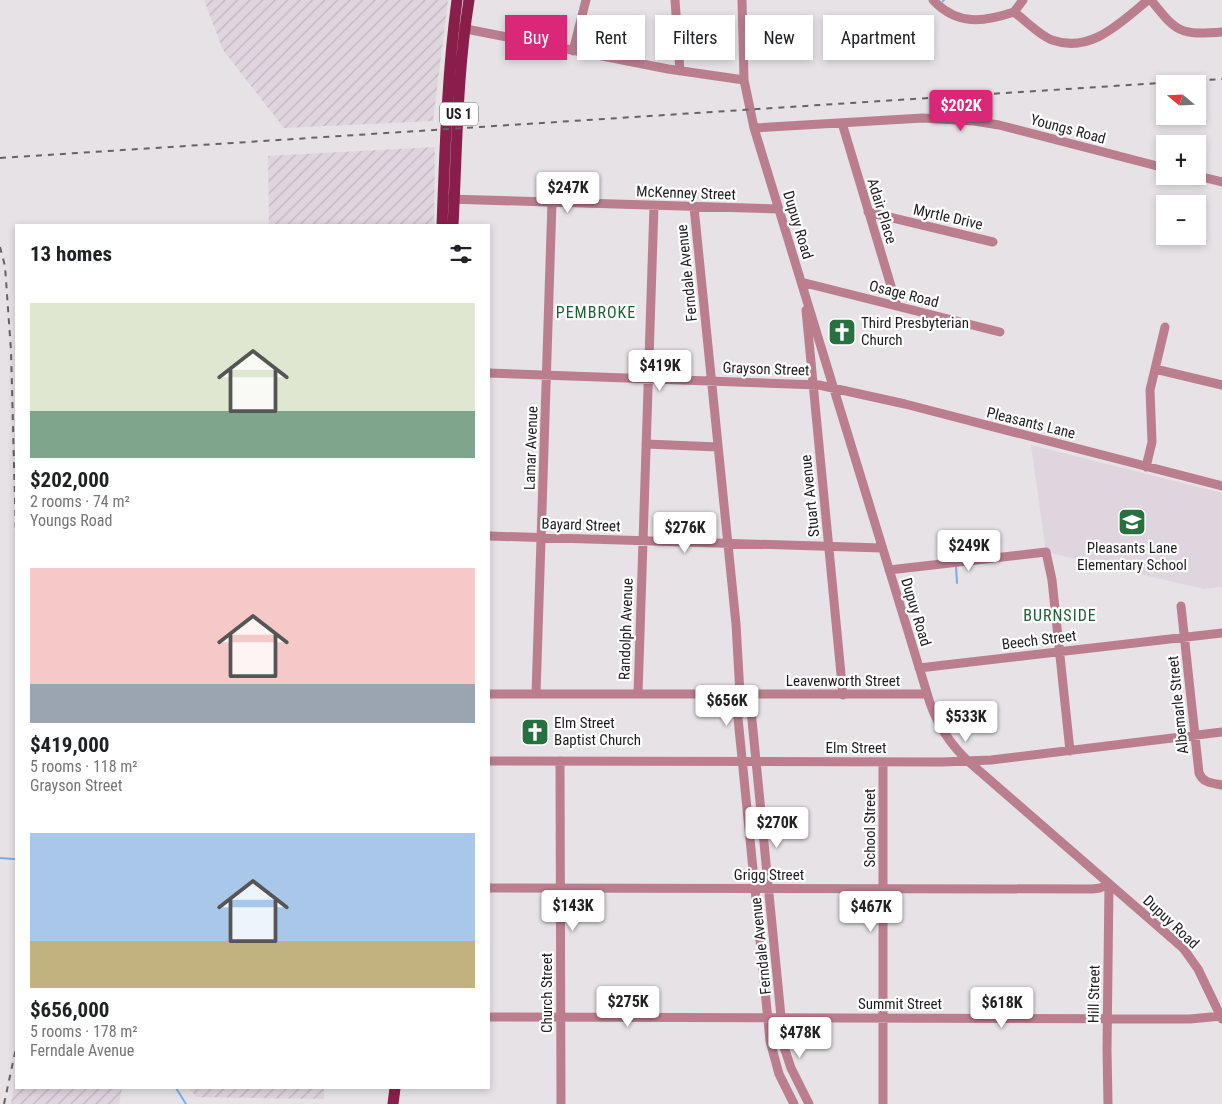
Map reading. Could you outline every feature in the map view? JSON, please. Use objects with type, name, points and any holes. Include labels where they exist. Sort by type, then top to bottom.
[{"type":"main road","name":"US 1","points":[[442,224],[449,199],[461,74],[457,0]]},
{"type":"main road","name":"US 1","points":[[459,28],[469,0]]},
{"type":"main road","name":"US 1","points":[[449,199],[454,224]]},
{"type":"main road","points":[[393,1104],[395,1089]]},
{"type":"street","points":[[573,50],[586,0]]},
{"type":"street","points":[[675,0],[680,71]]},
{"type":"street","name":"Dupuy Road","points":[[742,0],[744,80],[749,112],[933,713],[942,731],[958,752],[1189,955],[1222,1017]]},
{"type":"street","points":[[933,0],[946,11],[973,20],[992,19],[1014,12],[1023,0]]},
{"type":"street","points":[[1014,12],[1047,38],[1070,43],[1099,37],[1112,30],[1150,0],[1167,21],[1180,30],[1197,34],[1222,32]]},
{"type":"street","points":[[459,28],[680,71],[725,79],[744,80]]},
{"type":"street","name":"Youngs Road","points":[[754,128],[923,118],[974,121],[999,125],[1156,166]]},
{"type":"street","name":"Adair Place","points":[[842,123],[897,306]]},
{"type":"street","points":[[1206,178],[1222,182]]},
{"type":"street","name":"McKenney Street","points":[[449,199],[778,209]]},
{"type":"street","name":"Lamar Avenue","points":[[536,694],[552,202]]},
{"type":"street","name":"Randolph Avenue","points":[[638,694],[654,206]]},
{"type":"street","name":"Ferndale Avenue","points":[[694,207],[736,624],[740,694],[738,718],[770,1041],[774,1062],[794,1104]]},
{"type":"street","name":"Myrtle Drive","points":[[868,212],[993,242]]},
{"type":"street","name":"Osage Road","points":[[801,282],[1000,332]]},
{"type":"street","name":"Stuart Avenue","points":[[805,295],[812,384],[844,695]]},
{"type":"street","points":[[1146,467],[1152,442],[1150,390],[1165,327]]},
{"type":"street","points":[[1155,369],[1222,385]]},
{"type":"street","name":"Grayson Street","points":[[490,374],[812,384],[833,387]]},
{"type":"street","name":"Pleasants Lane","points":[[833,387],[1222,486]]},
{"type":"street","points":[[646,444],[718,447]]},
{"type":"street","name":"Bayard Street","points":[[490,536],[882,548]]},
{"type":"street","points":[[889,570],[1046,552],[1052,580],[1070,750]]},
{"type":"street","name":"Albemarle Street","points":[[1181,606],[1199,773],[1207,782],[1222,785]]},
{"type":"street","name":"Beech Street","points":[[919,668],[1222,633]]},
{"type":"street","name":"Leavenworth Street","points":[[490,694],[927,694]]},
{"type":"street","name":"Ferndale Avenue","points":[[740,694],[748,702],[751,710],[781,1017],[787,1057],[809,1104]]},
{"type":"street","name":"Elm Street","points":[[490,761],[968,761],[991,760],[1222,732]]},
{"type":"street","name":"Church Street","points":[[560,761],[561,1104]]},
{"type":"street","name":"School Street","points":[[882,1104],[883,762]]},
{"type":"street","name":"Grigg Street","points":[[490,888],[1092,889],[1109,884]]},
{"type":"street","name":"Hill Street","points":[[1108,1104],[1109,884]]},
{"type":"street","name":"Summit Street","points":[[490,1017],[1190,1019],[1222,1017]]},
{"type":"shaded area","points":[[204,0],[448,0],[433,121],[284,128],[223,50]]},
{"type":"shaded area","points":[[435,147],[434,224],[269,224],[268,156]]},
{"type":"shaded area","name":"Pleasants Lane Elementary School","points":[[1031,445],[1222,493],[1222,587],[1204,589],[1046,552]]},
{"type":"shaded area","points":[[15,1083],[15,1089],[122,1089],[119,1104],[11,1104]]},
{"type":"shaded area","points":[[189,1089],[324,1089],[324,1099],[197,1097]]},
{"type":"waterway","points":[[956,567],[957,583]]},
{"type":"waterway","points":[[0,858],[14,859]]},
{"type":"waterway","points":[[177,1089],[186,1104]]},
{"type":"railway","points":[[0,158],[1222,79]]},
{"type":"railway","points":[[0,247],[5,266],[11,351],[15,501]]},
{"type":"railway","points":[[4,1104],[15,1053]]},
{"type":"place","name":"Third Presbyterian Church","points":[[842,332]]},
{"type":"place","name":"Pleasants Lane Elementary School","points":[[1132,522]]},
{"type":"place","name":"Elm Street Baptist Church","points":[[535,732]]},
{"type":"district","name":"PEMBROKE","points":[[596,312]]},
{"type":"district","name":"BURNSIDE","points":[[1060,615]]}]
